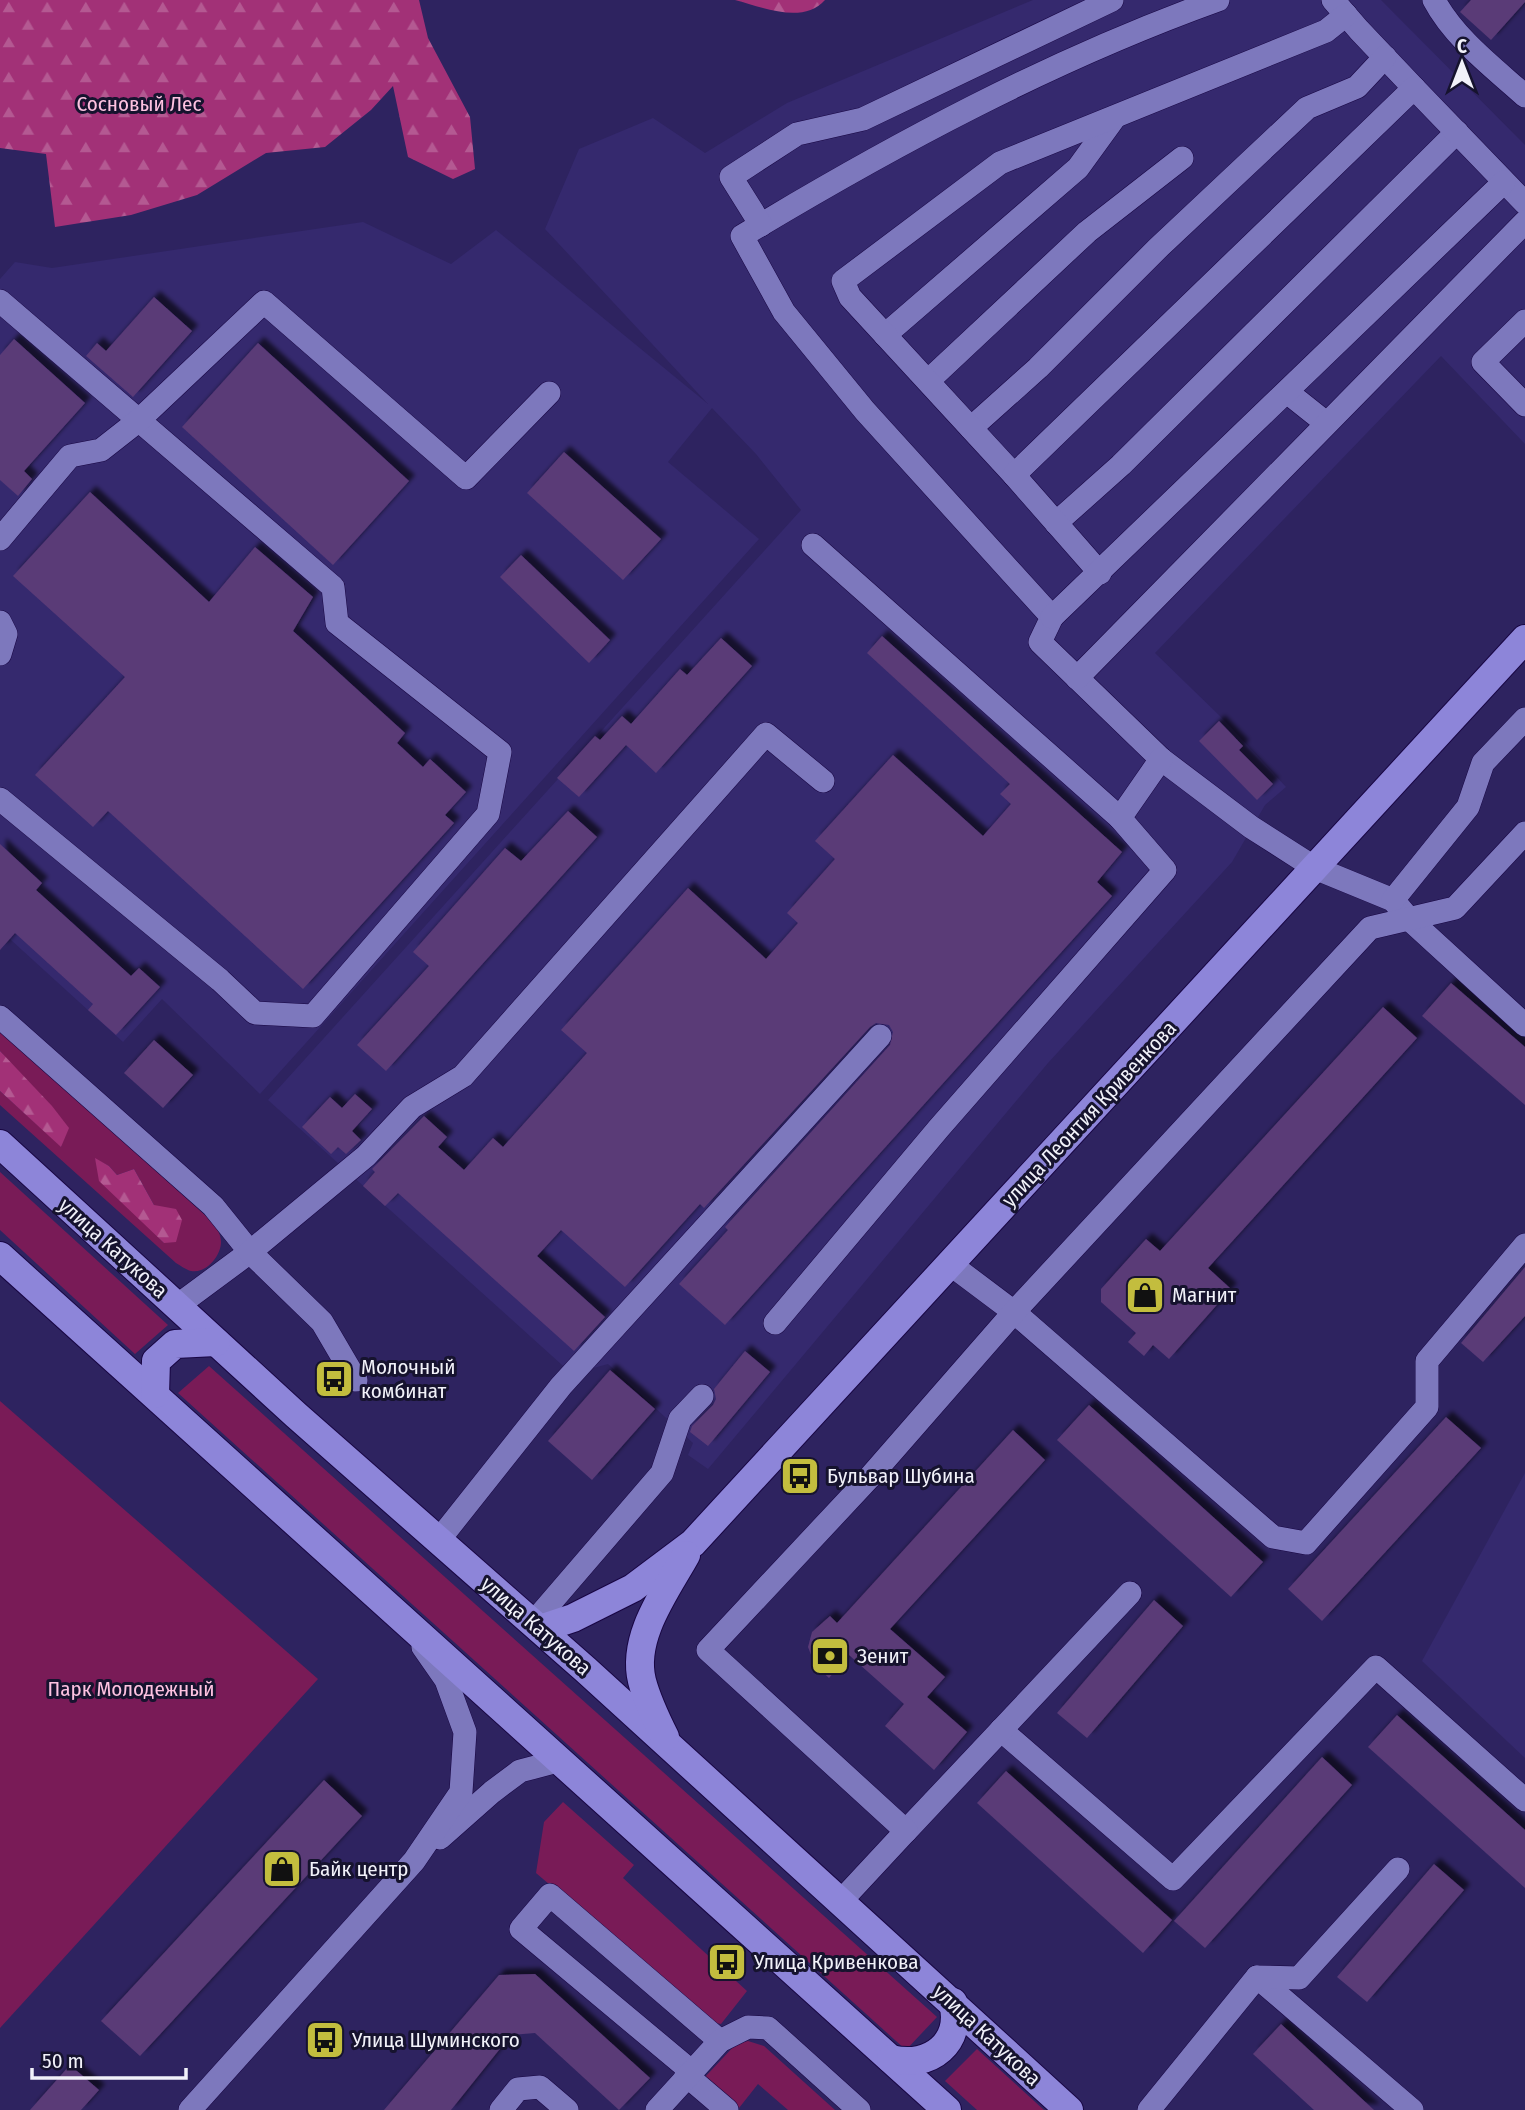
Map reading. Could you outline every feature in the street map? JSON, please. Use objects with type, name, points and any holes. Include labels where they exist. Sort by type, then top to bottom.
[{"type":"main road","name":"улица Леонтия Кривенкова","points":[[1485,684],[1525,625]]},
{"type":"main road","name":"улица Леонтия Кривенкова","points":[[693,1543],[1525,639]]},
{"type":"main road","name":"улица Катукова","points":[[0,1144],[216,1342],[669,1745],[1069,2110]]},
{"type":"main road","points":[[0,1256],[947,2110]]},
{"type":"main road","points":[[155,1394],[156,1362],[175,1344],[216,1342]]},
{"type":"main road","points":[[536,1626],[573,1618],[633,1588],[693,1543]]},
{"type":"main road","points":[[669,1745],[641,1679],[641,1647],[655,1609],[693,1543]]},
{"type":"main road","points":[[891,2059],[919,2061],[936,2054],[948,2042],[955,2025],[953,2002]]},
{"type":"street","points":[[761,225],[732,177],[797,134],[863,119],[1112,0]]},
{"type":"street","points":[[1052,617],[865,411],[784,312],[742,236],[834,181],[946,120],[1154,23],[1218,0]]},
{"type":"street","points":[[1434,0],[1440,11],[1469,44],[1525,96]]},
{"type":"street","points":[[1100,572],[850,297],[843,281],[1000,163],[1326,31],[1339,7],[1525,203]]},
{"type":"street","points":[[971,428],[1038,368],[1157,249],[1307,108],[1357,87],[1385,57]]},
{"type":"street","points":[[1014,475],[1414,88]]},
{"type":"street","points":[[885,335],[1078,168],[1115,117]]},
{"type":"street","points":[[1056,523],[1121,465],[1457,132]]},
{"type":"street","points":[[928,381],[1087,232],[1182,158]]},
{"type":"street","points":[[1504,182],[1052,617],[1040,642],[1161,759],[1251,827],[1315,868],[1393,900],[1409,919],[1525,1025]]},
{"type":"street","points":[[1077,678],[1525,222]]},
{"type":"street","points":[[0,300],[333,587],[337,623],[500,752],[488,814],[313,1016],[255,1013],[219,980],[0,799]]},
{"type":"street","points":[[0,539],[70,456],[101,450],[138,421],[264,302],[466,478],[550,393]]},
{"type":"street","points":[[1525,321],[1483,362],[1525,405]]},
{"type":"street","points":[[1287,392],[1326,423]]},
{"type":"street","points":[[775,1323],[939,1128],[1165,870],[1121,818],[813,545]]},
{"type":"street","points":[[0,622],[6,634],[0,654]]},
{"type":"street","points":[[1393,900],[1468,807],[1483,763],[1525,719]]},
{"type":"street","points":[[177,1306],[250,1252],[366,1156],[412,1107],[463,1076],[766,734],[823,781]]},
{"type":"street","points":[[1121,818],[1161,759]]},
{"type":"street","points":[[906,1831],[708,1650],[869,1478],[1014,1311],[1370,928],[1455,908],[1525,833]]},
{"type":"street","points":[[0,1017],[213,1206],[250,1252],[322,1322],[356,1380]]},
{"type":"street","points":[[438,1541],[561,1386],[880,1036]]},
{"type":"street","points":[[950,1264],[1014,1311],[1273,1537],[1306,1543],[1427,1407],[1427,1361],[1525,1245]]},
{"type":"street","points":[[536,1626],[662,1473],[680,1419],[702,1396]]},
{"type":"street","points":[[840,1902],[1129,1592]]},
{"type":"street","points":[[405,1622],[446,1680],[465,1732],[461,1792],[414,1861]]},
{"type":"street","points":[[1001,1730],[1173,1879],[1376,1667],[1525,1800]]},
{"type":"street","points":[[190,2110],[414,1861],[492,1792],[520,1771],[558,1761]]},
{"type":"street","points":[[1257,1977],[1299,1978],[1398,1869]]},
{"type":"street","points":[[720,2041],[551,1895],[521,1929],[689,2073],[727,2110]]},
{"type":"street","points":[[1149,2110],[1257,1977]]},
{"type":"street","points":[[1257,1977],[1412,2110]]},
{"type":"street","points":[[657,2110],[720,2041],[748,2027],[768,2028],[859,2110]]},
{"type":"street","points":[[500,2110],[518,2089],[540,2087],[567,2110]]},
{"type":"shaded area","points":[[1033,0],[1381,0],[1525,145],[1525,444],[1441,356],[1155,653],[1225,721],[1286,787],[1265,805],[1232,862],[1048,1063],[708,1469],[688,1455],[693,1443],[608,1364],[572,1374],[268,1100],[801,510],[756,454],[712,408],[668,462],[759,539],[260,1094],[162,999],[123,1042],[0,930],[0,279],[15,262],[52,268],[363,222],[451,264],[496,230],[708,404],[545,229],[579,149],[653,118],[705,153],[787,103]]},
{"type":"shaded area","points":[[1525,1473],[1525,1758],[1422,1661]]},
{"type":"green space","name":"Сосновый Лес","points":[[0,0],[419,0],[428,38],[470,117],[475,169],[453,179],[408,157],[393,86],[371,110],[325,147],[266,153],[197,195],[131,215],[55,227],[46,154],[0,148]]},
{"type":"green space","points":[[735,0],[825,0],[805,12],[794,13],[770,10]]},
{"type":"green space","points":[[0,1030],[216,1225],[221,1242],[212,1263],[197,1271],[176,1263],[0,1105],[0,1091],[62,1147],[12,1065],[0,1051]],"holes":[[[95,1159],[109,1166],[117,1175],[134,1169],[154,1205],[164,1243],[138,1216]]]},
{"type":"green space","points":[[0,1051],[69,1128],[61,1147],[0,1091]]},
{"type":"green space","points":[[95,1158],[109,1166],[117,1175],[134,1169],[154,1205],[176,1209],[182,1220],[176,1242],[164,1243],[99,1181]]},
{"type":"green space","points":[[0,1172],[168,1325],[135,1354],[0,1230]]},
{"type":"green space","points":[[209,1366],[937,2017],[906,2050],[178,1393]]},
{"type":"green space","name":"Парк Молодежный","points":[[0,1401],[318,1679],[0,2028]]},
{"type":"green space","points":[[563,1802],[634,1865],[623,1878],[747,1991],[721,2024],[711,2022],[536,1873],[544,1822]]},
{"type":"green space","points":[[748,2041],[764,2046],[835,2110],[788,2110],[758,2084],[739,2108],[705,2077],[736,2044]]},
{"type":"green space","points":[[977,2049],[1044,2110],[977,2110],[945,2081]]},
{"type":"building","points":[[1471,0],[1525,2],[1491,40],[1460,12]]},
{"type":"building","points":[[154,297],[192,331],[133,397],[86,356],[97,343],[106,351]]},
{"type":"building","points":[[14,339],[85,403],[24,471],[32,479],[18,496],[0,480],[0,355]]},
{"type":"building","points":[[258,343],[409,481],[333,565],[182,427]]},
{"type":"building","points":[[564,452],[661,539],[623,580],[527,493]]},
{"type":"building","points":[[90,492],[209,602],[255,547],[313,597],[293,631],[405,733],[397,743],[423,767],[430,759],[466,792],[445,815],[454,823],[303,989],[108,811],[93,827],[35,775],[125,677],[13,576]]},
{"type":"building","points":[[521,555],[610,640],[589,663],[500,577]]},
{"type":"building","points":[[882,636],[1122,852],[1097,882],[1112,896],[725,1325],[679,1284],[728,1230],[725,1227],[890,1045],[893,1032],[889,1025],[876,1023],[870,1027],[704,1208],[700,1204],[625,1287],[561,1230],[537,1256],[605,1317],[574,1351],[398,1193],[385,1206],[363,1186],[375,1172],[372,1169],[424,1116],[447,1137],[438,1147],[464,1170],[493,1138],[503,1147],[587,1053],[561,1030],[688,888],[766,959],[798,923],[787,913],[835,859],[815,841],[893,755],[983,836],[1011,804],[1000,794],[1010,784],[867,653]]},
{"type":"building","points":[[721,638],[752,666],[656,773],[626,745],[579,797],[557,778],[595,736],[600,740],[622,716],[631,724],[680,669],[687,675]]},
{"type":"building","points":[[1219,721],[1243,746],[1239,750],[1273,784],[1257,800],[1199,741]]},
{"type":"building","points":[[568,811],[597,837],[386,1071],[357,1045],[429,966],[413,952],[505,848],[521,861]]},
{"type":"building","points":[[0,844],[42,883],[36,890],[131,976],[139,968],[160,987],[116,1035],[88,1010],[93,1004],[15,933],[0,950]]},
{"type":"building","points":[[1451,983],[1525,1047],[1525,1105],[1422,1016]]},
{"type":"building","points":[[1383,1007],[1417,1038],[1208,1268],[1231,1289],[1169,1359],[1153,1345],[1144,1356],[1128,1342],[1136,1333],[1101,1302],[1101,1289],[1146,1239],[1160,1251]]},
{"type":"building","points":[[154,1040],[193,1075],[163,1108],[124,1073]]},
{"type":"building","points":[[355,1094],[372,1109],[352,1131],[361,1140],[346,1154],[338,1147],[331,1154],[302,1127],[330,1097],[342,1108]]},
{"type":"building","points":[[1525,1267],[1525,1316],[1483,1362],[1461,1343]]},
{"type":"building","points":[[745,1351],[770,1372],[708,1446],[690,1432],[692,1426],[713,1405],[716,1399],[714,1389]]},
{"type":"building","points":[[610,1370],[655,1409],[592,1480],[548,1441]]},
{"type":"building","points":[[1089,1405],[1263,1562],[1231,1597],[1057,1440]]},
{"type":"building","points":[[1446,1417],[1481,1448],[1322,1621],[1288,1589]]},
{"type":"building","points":[[1013,1430],[1045,1460],[890,1629],[945,1677],[927,1697],[967,1732],[934,1770],[885,1726],[904,1704],[849,1655],[829,1678],[815,1665],[808,1647],[812,1632],[830,1616],[837,1623]]},
{"type":"building","points":[[1154,1600],[1183,1626],[1087,1738],[1057,1713]]},
{"type":"building","points":[[1397,1715],[1525,1830],[1525,1888],[1368,1747]]},
{"type":"building","points":[[1322,1757],[1352,1785],[1205,1948],[1174,1921]]},
{"type":"building","points":[[1006,1771],[1172,1920],[1143,1953],[977,1803]]},
{"type":"building","points":[[324,1780],[362,1816],[140,2056],[101,2021]]},
{"type":"building","points":[[1434,1864],[1464,1890],[1367,2002],[1337,1977]]},
{"type":"building","points":[[535,1974],[650,2078],[619,2110],[535,2033],[511,2035],[451,2110],[384,2110],[499,1975]]},
{"type":"building","points":[[1281,2024],[1374,2110],[1314,2110],[1253,2054]]},
{"type":"building","points":[[70,2065],[99,2090],[81,2110],[30,2110]]},
{"type":"place","name":"Магнит","points":[[1145,1295]]},
{"type":"place","name":"Молочный комбинат","points":[[334,1379]]},
{"type":"place","name":"Бульвар Шубина","points":[[800,1476]]},
{"type":"place","name":"Зенит","points":[[830,1656]]},
{"type":"place","name":"Байк центр","points":[[282,1869]]},
{"type":"place","name":"Улица Кривенкова","points":[[727,1962]]},
{"type":"place","name":"Улица Шуминского","points":[[325,2040]]}]
